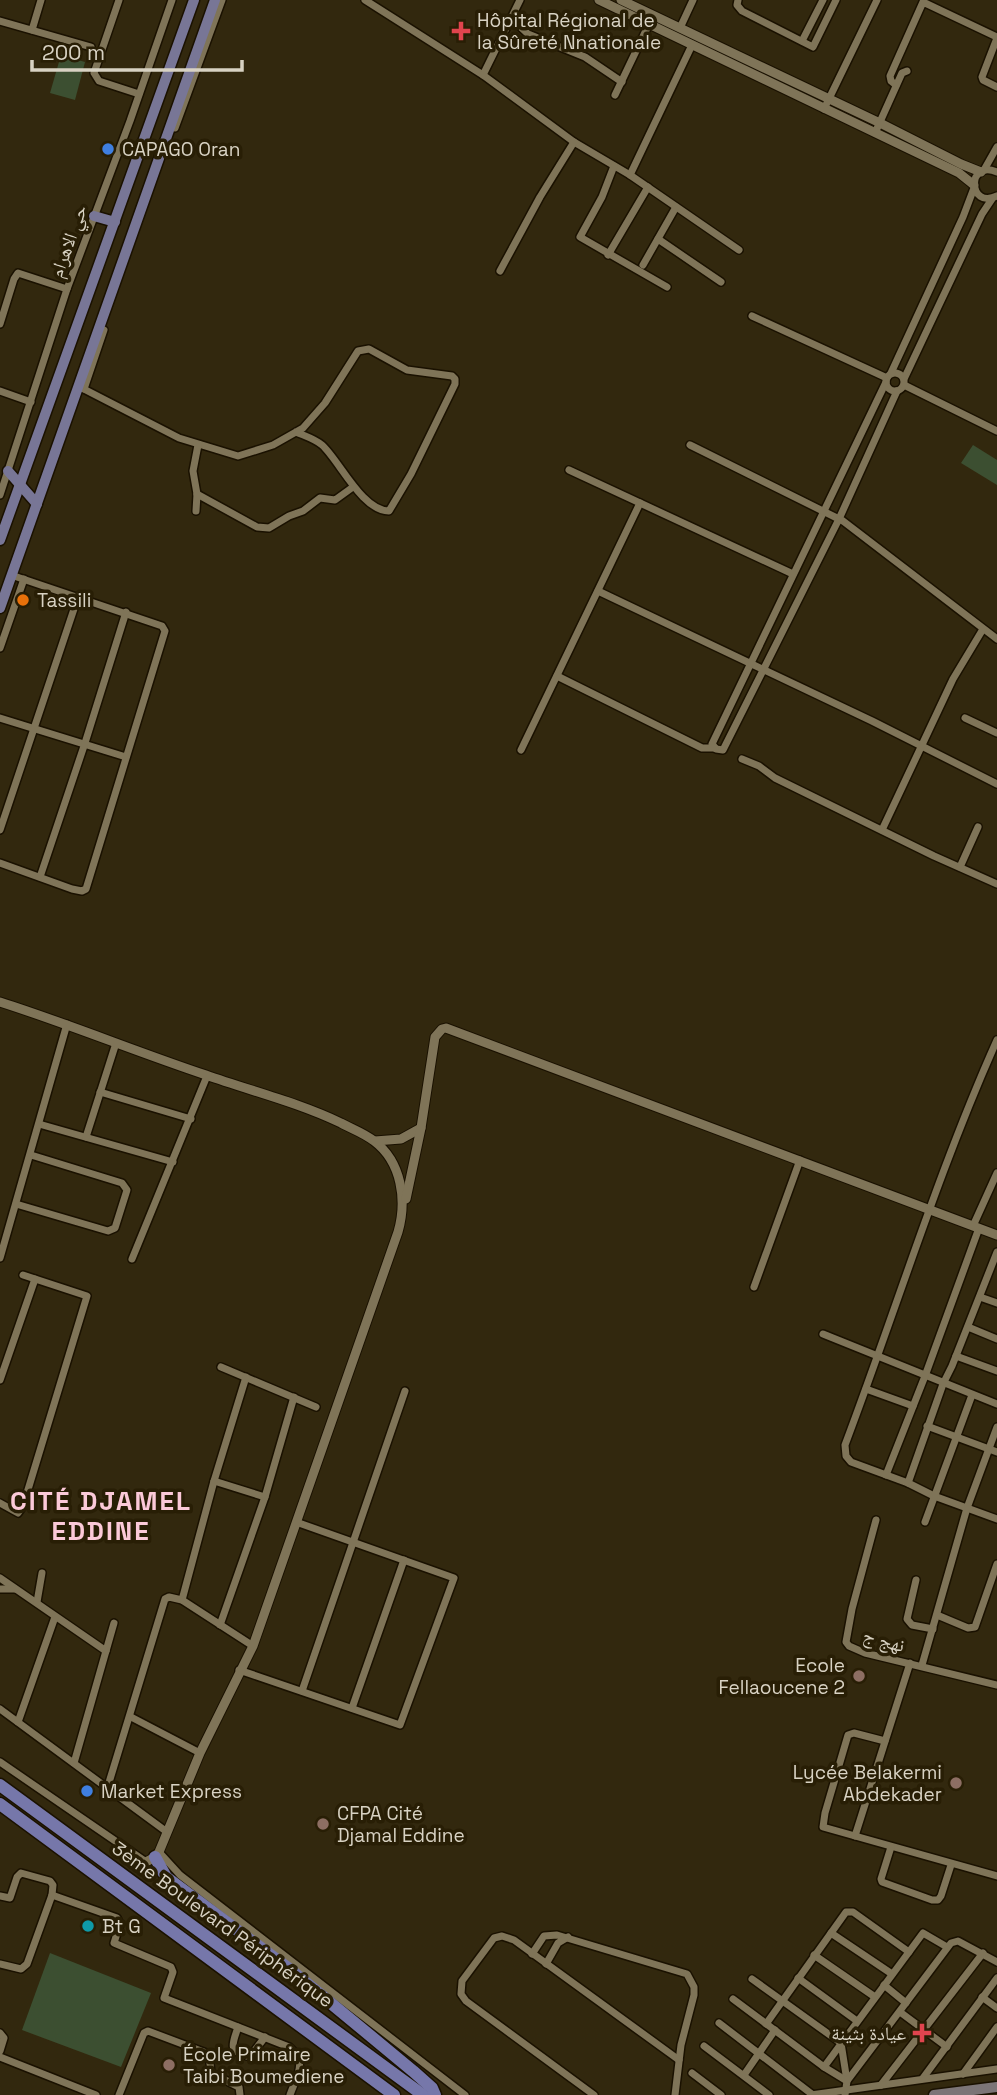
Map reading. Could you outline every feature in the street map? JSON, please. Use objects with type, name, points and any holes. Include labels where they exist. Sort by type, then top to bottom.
[{"type":"highway","name":"3ème Boulevard Périphérique","points":[[0,1785],[423,2095]]},
{"type":"highway","name":"3ème Boulevard Périphérique","points":[[0,1804],[394,2095]]},
{"type":"highway","points":[[153,1857],[166,1877],[292,1970],[413,2071],[432,2088],[435,2095]]},
{"type":"main road","points":[[0,540],[194,0]]},
{"type":"main road","points":[[0,608],[81,388],[215,0]]},
{"type":"main road","points":[[94,216],[115,222]]},
{"type":"main road","points":[[4,470],[37,503]]},
{"type":"main road","points":[[936,2095],[997,2087]]},
{"type":"street","points":[[32,30],[41,0]]},
{"type":"street","points":[[119,0],[94,73],[99,81],[139,94]]},
{"type":"street","name":"حي الاهرام","points":[[0,495],[4,470],[31,402],[67,289],[172,0]]},
{"type":"street","points":[[222,0],[81,388],[198,445],[239,456],[273,445],[296,432],[316,415],[358,351],[369,349],[407,370],[454,377],[455,384],[391,510],[380,510],[353,487],[324,448],[296,432]]},
{"type":"street","points":[[365,0],[483,75],[574,142],[630,175],[739,250]]},
{"type":"street","points":[[483,75],[520,0]]},
{"type":"street","points":[[599,0],[959,173],[974,186],[979,195],[995,197]]},
{"type":"street","points":[[621,0],[880,122],[961,164],[982,171],[997,172]]},
{"type":"street","points":[[680,28],[693,0]]},
{"type":"street","points":[[738,0],[737,5],[742,11],[813,47],[836,0]]},
{"type":"street","points":[[802,41],[823,0]]},
{"type":"street","points":[[824,109],[877,0]]},
{"type":"street","points":[[896,85],[891,81],[893,69],[923,2],[997,37],[982,77],[997,87]]},
{"type":"street","points":[[511,18],[528,34],[584,57],[622,82]]},
{"type":"street","points":[[0,21],[91,47]]},
{"type":"street","points":[[615,94],[649,24]]},
{"type":"street","points":[[630,175],[692,45]]},
{"type":"street","points":[[875,133],[902,73],[906,71]]},
{"type":"street","points":[[500,271],[574,142]]},
{"type":"street","points":[[715,748],[712,744],[963,217],[976,177],[997,147]]},
{"type":"street","points":[[614,166],[602,197],[580,237],[667,287]]},
{"type":"street","points":[[608,255],[648,187]]},
{"type":"street","points":[[557,676],[702,748],[723,750],[839,519],[982,214],[995,197]]},
{"type":"street","points":[[643,265],[676,207]]},
{"type":"street","points":[[658,239],[721,282]]},
{"type":"street","points":[[0,324],[18,273],[67,289]]},
{"type":"street","points":[[752,316],[888,378],[900,374],[902,385]]},
{"type":"street","points":[[888,378],[889,389],[902,385],[997,431]]},
{"type":"street","points":[[0,391],[31,402]]},
{"type":"street","points":[[196,512],[197,494],[193,471],[198,445]]},
{"type":"street","points":[[690,445],[839,519],[997,639]]},
{"type":"street","points":[[569,470],[793,574]]},
{"type":"street","points":[[197,494],[257,527],[269,528],[284,518],[303,511],[320,498],[333,500],[353,487]]},
{"type":"street","points":[[521,750],[640,503]]},
{"type":"street","points":[[0,863],[72,889],[86,889],[165,630],[126,612],[11,575]]},
{"type":"street","points":[[0,648],[24,579]]},
{"type":"street","points":[[598,591],[872,721],[997,784]]},
{"type":"street","points":[[0,830],[78,597]]},
{"type":"street","points":[[40,877],[126,612]]},
{"type":"street","points":[[882,830],[953,679],[983,629]]},
{"type":"street","points":[[0,718],[126,757]]},
{"type":"street","points":[[965,718],[997,733]]},
{"type":"street","points":[[743,759],[759,766],[775,778],[997,884]]},
{"type":"street","points":[[960,867],[978,827]]},
{"type":"street","points":[[0,1002],[314,1111],[375,1141],[386,1154],[399,1180],[404,1209]]},
{"type":"street","points":[[0,1258],[67,1024]]},
{"type":"street","points":[[153,1857],[167,1832],[239,1670],[253,1646],[398,1233],[421,1128],[435,1037],[442,1029],[446,1028],[997,1235]]},
{"type":"street","points":[[997,1040],[968,1104],[845,1446],[846,1456],[851,1462],[997,1519]]},
{"type":"street","points":[[86,1137],[116,1043]]},
{"type":"street","points":[[132,1259],[207,1076]]},
{"type":"street","points":[[100,1092],[191,1119]]},
{"type":"street","points":[[39,1124],[173,1163]]},
{"type":"street","points":[[375,1141],[401,1139],[421,1128]]},
{"type":"street","points":[[16,1204],[108,1231],[115,1228],[126,1197],[126,1186],[122,1183],[31,1155]]},
{"type":"street","points":[[754,1287],[800,1160]]},
{"type":"street","points":[[886,1475],[996,1179]]},
{"type":"street","points":[[908,1483],[943,1384],[994,1271],[997,1252]]},
{"type":"street","points":[[0,1503],[18,1513],[23,1506],[87,1296],[23,1275]]},
{"type":"street","points":[[0,1380],[35,1279]]},
{"type":"street","points":[[980,1297],[997,1303]]},
{"type":"street","points":[[968,1326],[997,1339]]},
{"type":"street","points":[[823,1334],[997,1405]]},
{"type":"street","points":[[956,1356],[997,1371]]},
{"type":"street","points":[[220,1367],[316,1407]]},
{"type":"street","points":[[182,1600],[246,1377]]},
{"type":"street","points":[[866,1389],[913,1406]]},
{"type":"street","points":[[302,1691],[405,1391]]},
{"type":"street","points":[[925,1521],[972,1395]]},
{"type":"street","points":[[220,1625],[265,1497],[294,1397]]},
{"type":"street","points":[[927,1426],[997,1452]]},
{"type":"street","points":[[922,1665],[967,1508],[997,1427]]},
{"type":"street","points":[[214,1481],[265,1497]]},
{"type":"street","name":"نهج ج","points":[[876,1520],[846,1642],[860,1651],[997,1685]]},
{"type":"street","points":[[239,1670],[400,1725],[454,1578],[296,1522]]},
{"type":"street","points":[[352,1708],[404,1560]]},
{"type":"street","points":[[937,1615],[968,1628],[975,1627],[997,1564]]},
{"type":"street","points":[[37,1602],[42,1573]]},
{"type":"street","points":[[0,1578],[106,1651]]},
{"type":"street","points":[[916,1580],[907,1619],[912,1625],[933,1629]]},
{"type":"street","points":[[0,1590],[16,1589]]},
{"type":"street","points":[[107,1789],[131,1717],[163,1601],[169,1597],[182,1600],[253,1646]]},
{"type":"street","points":[[18,1722],[55,1617]]},
{"type":"street","points":[[74,1763],[114,1623]]},
{"type":"street","points":[[855,1836],[910,1663]]},
{"type":"street","points":[[0,1709],[167,1832]]},
{"type":"street","points":[[131,1717],[200,1753]]},
{"type":"street","points":[[885,1741],[854,1733],[847,1738],[822,1826],[997,1876]]},
{"type":"street","points":[[0,1762],[153,1857],[188,1882],[465,2095]]},
{"type":"street","points":[[891,1847],[880,1879],[882,1882],[932,1900],[938,1900],[941,1896],[951,1865]]},
{"type":"street","points":[[0,1896],[10,1898],[21,1872],[50,1881],[53,1885],[52,1895],[26,1964],[21,1969],[0,1964]]},
{"type":"street","points":[[52,1895],[117,1918],[120,1924],[114,1943],[165,1962],[171,1967],[173,1972],[164,1998],[289,2047],[298,2054],[301,2063],[290,2095]]},
{"type":"street","points":[[766,2024],[846,1912],[852,1912],[909,1952]]},
{"type":"street","points":[[831,1933],[892,1974]]},
{"type":"street","points":[[824,2067],[924,1933],[947,1947]]},
{"type":"street","points":[[594,2095],[466,2001],[461,1994],[462,1981],[494,1938],[502,1936],[514,1940],[679,2060]]},
{"type":"street","points":[[532,1954],[544,1936],[568,1937],[687,1974],[692,1979],[694,1995],[679,2060],[675,2095]]},
{"type":"street","points":[[546,1964],[558,1943],[568,1937]]},
{"type":"street","points":[[846,2088],[951,1943],[958,1941],[997,1962]]},
{"type":"street","points":[[880,2085],[983,1953]]},
{"type":"street","points":[[814,1955],[875,1997]]},
{"type":"street","points":[[798,1978],[857,2021]]},
{"type":"street","points":[[923,2078],[997,1978]]},
{"type":"street","points":[[752,1979],[841,2043],[846,2088]]},
{"type":"street","points":[[884,1985],[906,2003]]},
{"type":"street","points":[[982,1997],[997,2008]]},
{"type":"street","points":[[733,1999],[824,2067],[846,2088]]},
{"type":"street","points":[[900,2012],[947,2047]]},
{"type":"street","points":[[719,2023],[812,2095],[846,2088],[997,2069]]},
{"type":"street","points":[[238,2027],[233,2045],[238,2054],[252,2054],[265,2037]]},
{"type":"street","points":[[962,2075],[997,2027]]},
{"type":"street","points":[[744,2075],[775,2030]]},
{"type":"street","points":[[119,2095],[144,2033],[148,2031],[209,2054],[211,2073],[239,2087],[240,2095]]},
{"type":"street","points":[[0,2033],[4,2038],[0,2050]]},
{"type":"street","points":[[704,2046],[769,2095]]},
{"type":"street","points":[[0,2057],[96,2095]]},
{"type":"street","points":[[692,2073],[721,2095]]},
{"type":"green space","points":[[61,55],[85,62],[75,100],[50,93]]},
{"type":"green space","points":[[973,445],[997,460],[997,485],[961,463]]},
{"type":"green space","points":[[50,1953],[151,1993],[121,2067],[22,2030]]},
{"type":"place","name":"Hôpital Régional de la Sûreté Nnationale","points":[[461,31]]},
{"type":"place","name":"CAPAGO Oran","points":[[108,149]]},
{"type":"place","name":"Tassili","points":[[23,600]]},
{"type":"place","name":"Ecole Fellaoucene 2","points":[[859,1676]]},
{"type":"place","name":"Lycée Belakermi Abdekader","points":[[956,1783]]},
{"type":"place","name":"Market Express","points":[[87,1791]]},
{"type":"place","name":"CFPA Cité Djamal Eddine","points":[[323,1824]]},
{"type":"place","name":"Bt G","points":[[88,1926]]},
{"type":"place","name":"عيادة بثينة","points":[[922,2033]]},
{"type":"place","name":"École Primaire Taibi Boumediene","points":[[169,2065]]},
{"type":"district","name":"CITÉ DJAMEL EDDINE","points":[[101,1516]]}]
